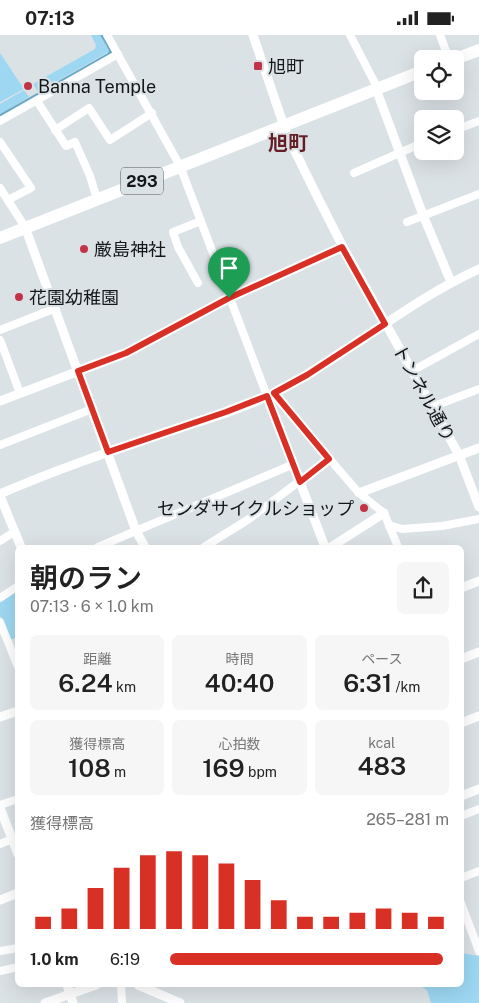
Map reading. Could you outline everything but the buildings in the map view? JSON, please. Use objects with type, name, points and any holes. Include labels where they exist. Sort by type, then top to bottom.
[{"type":"highway","points":[[464,56],[479,50]]},
{"type":"highway","name":"293","points":[[0,238],[414,74]]},
{"type":"street","points":[[108,35],[180,166],[229,298],[270,394],[300,482],[324,545]]},
{"type":"street","name":"トンネル通り","points":[[253,35],[284,125],[342,247],[459,455],[479,507]]},
{"type":"street","points":[[350,35],[377,89],[399,152],[452,282]]},
{"type":"street","points":[[440,35],[446,50]]},
{"type":"street","points":[[0,121],[118,54]]},
{"type":"street","points":[[37,101],[66,146],[75,143],[90,176],[97,199]]},
{"type":"street","points":[[55,130],[89,108],[110,140],[152,113]]},
{"type":"street","points":[[464,127],[479,121]]},
{"type":"street","points":[[0,142],[30,188],[8,200]]},
{"type":"street","points":[[354,173],[414,146]]},
{"type":"street","points":[[0,188],[25,227],[136,531],[144,545]]},
{"type":"street","points":[[407,222],[479,194]]},
{"type":"street","points":[[198,283],[178,247],[173,232],[200,221]]},
{"type":"street","points":[[0,401],[126,353],[229,298],[342,247]]},
{"type":"street","points":[[19,545],[0,495],[38,477],[226,412],[270,394],[307,375],[452,282],[479,269]]},
{"type":"street","points":[[0,330],[56,308]]},
{"type":"street","points":[[412,371],[479,334]]},
{"type":"street","points":[[0,340],[20,393]]},
{"type":"street","points":[[432,407],[479,389]]},
{"type":"street","points":[[270,394],[359,493],[384,513],[397,545]]},
{"type":"street","points":[[0,445],[92,409]]},
{"type":"street","points":[[359,493],[479,448]]},
{"type":"street","points":[[207,545],[249,519],[329,459]]},
{"type":"street","points":[[103,545],[294,464]]},
{"type":"street","points":[[334,545],[384,513]]},
{"type":"street","points":[[390,525],[402,529],[442,526],[479,519]]},
{"type":"street","points":[[0,541],[14,532]]},
{"type":"street","points":[[464,587],[479,581]]},
{"type":"street","points":[[0,598],[15,588]]},
{"type":"street","points":[[0,623],[15,660]]},
{"type":"street","points":[[464,658],[479,652]]},
{"type":"street","points":[[0,717],[15,712]]},
{"type":"street","points":[[464,722],[479,716]]},
{"type":"street","points":[[464,795],[479,789]]},
{"type":"street","points":[[15,800],[0,807],[15,846]]},
{"type":"street","points":[[464,815],[479,809]]},
{"type":"street","points":[[0,844],[12,839]]},
{"type":"street","points":[[464,877],[479,871]]},
{"type":"street","points":[[0,900],[15,894]]},
{"type":"street","points":[[464,916],[479,951]]},
{"type":"street","points":[[470,927],[479,923]]},
{"type":"street","points":[[0,951],[15,948]]},
{"type":"street","points":[[0,971],[15,968]]},
{"type":"street","points":[[68,987],[72,999]]},
{"type":"street","points":[[45,1003],[72,999],[93,987]]},
{"type":"street","points":[[121,987],[122,1003]]},
{"type":"street","points":[[143,987],[180,1003]]},
{"type":"shaded area","points":[[91,35],[100,35],[109,50],[108,52],[38,92],[33,84],[95,49],[96,45]]},
{"type":"shaded area","points":[[100,35],[104,35],[113,52],[112,54],[0,117],[0,114],[108,53],[109,50]]},
{"type":"shaded area","points":[[0,53],[24,89],[0,102]]},
{"type":"shaded area","points":[[24,90],[29,97],[0,114],[0,104]]},
{"type":"shaded area","points":[[15,591],[15,638],[10,640],[0,616],[0,602]]},
{"type":"shaded area","points":[[464,954],[479,956],[479,1003],[431,1003],[427,990],[422,987],[464,987]]},
{"type":"place","name":"旭町","points":[[258,66]]},
{"type":"place","name":"Banna Temple","points":[[28,86]]},
{"type":"place","name":"厳島神社","points":[[84,249]]},
{"type":"place","name":"花園幼稚園","points":[[19,297]]},
{"type":"place","name":"センダサイクルショップ","points":[[364,508]]},
{"type":"district","name":"旭町","points":[[288,143]]},
{"type":"route","points":[[342,247],[385,324],[307,375],[274,393],[329,459],[300,482],[267,396],[108,452],[78,371],[126,353],[229,298],[342,247]]}]
